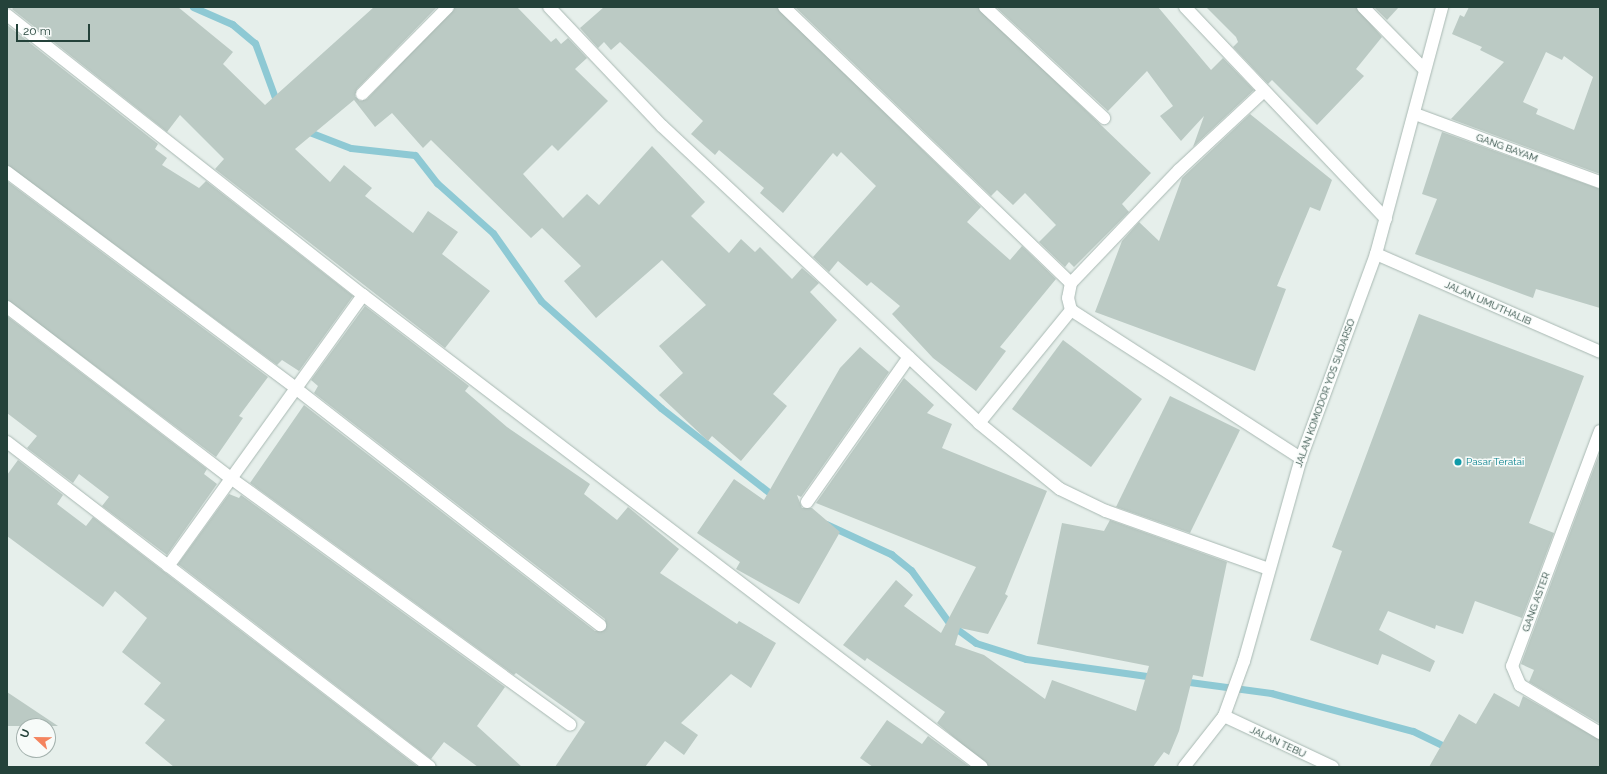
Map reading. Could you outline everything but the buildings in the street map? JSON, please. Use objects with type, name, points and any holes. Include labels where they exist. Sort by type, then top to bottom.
[{"type":"street","points":[[362,94],[448,7]]},
{"type":"street","points":[[549,7],[662,126],[979,423],[1060,489],[1106,511],[1269,569]]},
{"type":"street","points":[[784,7],[1071,283]]},
{"type":"street","points":[[985,7],[1104,118]]},
{"type":"street","points":[[1185,7],[1386,219]]},
{"type":"street","points":[[1363,7],[1425,70]]},
{"type":"street","name":"JALAN KOMODOR YOS SUDARSO","points":[[1184,767],[1226,711],[1244,661],[1301,458],[1376,254],[1415,114],[1442,7]]},
{"type":"street","points":[[7,15],[363,295],[982,767]]},
{"type":"street","points":[[1264,91],[1179,170],[1071,283],[1068,298],[1071,310],[1301,458]]},
{"type":"street","name":"GANG BAYAM","points":[[1415,114],[1600,182]]},
{"type":"street","points":[[7,172],[294,387],[600,625]]},
{"type":"street","name":"JALAN UMUTHALIB","points":[[1376,254],[1600,352]]},
{"type":"street","points":[[168,566],[232,480],[294,387],[363,295]]},
{"type":"street","points":[[7,307],[232,480],[570,726]]},
{"type":"street","points":[[979,423],[1071,310]]},
{"type":"street","points":[[807,502],[909,357]]},
{"type":"street","name":"GANG ASTER","points":[[1600,431],[1512,666],[1520,685],[1600,733]]},
{"type":"street","points":[[7,442],[430,767]]},
{"type":"street","name":"JALAN TEBU","points":[[1226,711],[1333,767]]},
{"type":"waterway","points":[[193,7],[232,24],[255,43],[278,106]]},
{"type":"waterway","points":[[304,130],[351,148],[415,155],[437,183],[493,233],[541,301],[661,408],[775,497]]},
{"type":"waterway","points":[[826,524],[891,554],[911,570],[950,624],[976,643],[1026,659],[1154,677]]},
{"type":"waterway","points":[[1182,681],[1271,693],[1413,731],[1450,749]]},
{"type":"place","name":"Pasar Teratai","points":[[1458,462]]}]
